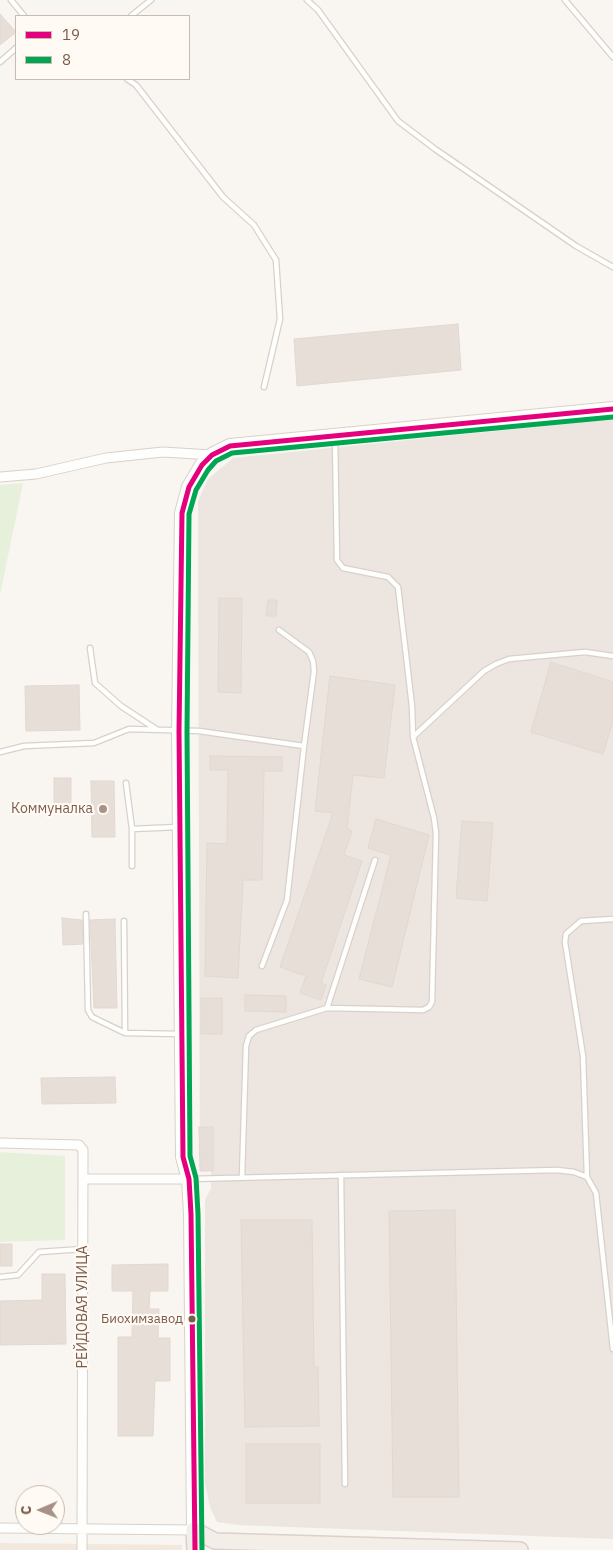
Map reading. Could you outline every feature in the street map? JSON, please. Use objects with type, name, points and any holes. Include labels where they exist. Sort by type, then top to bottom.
[{"type":"main road","points":[[195,1550],[189,1179],[183,1157],[179,731],[182,513],[196,474],[212,455],[230,446],[613,408]]},
{"type":"main road","points":[[194,1530],[215,1541],[416,1549],[520,1550]]},
{"type":"street","points":[[0,477],[36,474],[106,458],[163,452],[212,455]]},
{"type":"street","name":"РЕЙДОВАЯ УЛИЦА","points":[[0,1143],[80,1145],[83,1150],[82,1550]]},
{"type":"street","points":[[83,1178],[189,1179]]},
{"type":"street","points":[[3,1528],[194,1530]]},
{"type":"lane","points":[[11,0],[23,15]]},
{"type":"lane","points":[[132,15],[152,0]]},
{"type":"lane","points":[[307,0],[318,10],[398,121],[435,150],[576,246],[613,267]]},
{"type":"lane","points":[[565,0],[613,57]]},
{"type":"lane","points":[[0,62],[15,49]]},
{"type":"lane","points":[[128,80],[136,85],[222,197],[254,225],[276,260],[280,319],[264,386]]},
{"type":"lane","points":[[242,1177],[246,1046],[249,1036],[256,1030],[327,1008],[423,1010],[429,1007],[432,1002],[436,833],[434,818],[413,737],[412,706],[398,587],[388,576],[343,568],[337,560],[335,436]]},
{"type":"lane","points":[[262,966],[286,900],[314,661],[309,652],[279,630]]},
{"type":"lane","points":[[90,648],[95,683],[121,706],[157,730]]},
{"type":"lane","points":[[413,737],[484,671],[496,664],[509,660],[585,652],[613,656]]},
{"type":"lane","points":[[0,752],[24,746],[94,743],[130,729],[199,731],[304,746]]},
{"type":"lane","points":[[126,783],[132,829],[132,866]]},
{"type":"lane","points":[[132,829],[180,826]]},
{"type":"lane","points":[[327,1008],[375,860]]},
{"type":"lane","points":[[86,914],[88,1010],[92,1017],[125,1033],[182,1034]]},
{"type":"lane","points":[[613,919],[581,921],[566,934],[565,942],[583,1056],[587,1177],[596,1193],[613,1349]]},
{"type":"lane","points":[[124,921],[125,1033]]},
{"type":"lane","points":[[189,1179],[557,1170],[574,1172],[587,1177]]},
{"type":"lane","points":[[341,1175],[345,1484]]},
{"type":"lane","points":[[0,1277],[18,1275],[39,1252],[65,1248],[83,1249]]},
{"type":"lane","points":[[0,1536],[3,1528]]},
{"type":"shaded area","points":[[613,419],[613,1539],[238,1525],[217,1522],[210,1507],[205,1483],[205,1200],[211,1188],[211,1171],[200,1171],[198,501],[208,479],[233,458]]},
{"type":"shaded area","points":[[0,1543],[182,1545],[182,1550],[0,1550]]},
{"type":"green space","points":[[23,483],[0,595],[0,485]]},
{"type":"green space","points":[[0,1152],[65,1156],[65,1240],[0,1242]]},
{"type":"building","points":[[0,14],[15,33],[0,45]]},
{"type":"building","points":[[458,324],[461,370],[297,386],[294,339]]},
{"type":"building","points":[[219,598],[242,598],[241,693],[218,692]]},
{"type":"building","points":[[268,600],[277,600],[276,616],[266,616]]},
{"type":"building","points":[[551,662],[613,682],[613,721],[603,754],[531,732]]},
{"type":"building","points":[[330,676],[395,685],[384,778],[353,775],[347,829],[352,831],[344,855],[362,861],[321,983],[326,985],[321,1000],[300,993],[306,976],[280,967],[333,813],[315,811]]},
{"type":"building","points":[[79,685],[80,730],[26,731],[25,686]]},
{"type":"building","points":[[210,756],[282,757],[282,771],[264,771],[262,880],[243,880],[238,978],[205,976],[207,843],[227,844],[228,770],[210,770]]},
{"type":"building","points":[[54,778],[71,778],[71,807],[54,807]]},
{"type":"building","name":"Коммуналка","points":[[91,781],[114,781],[115,837],[92,837]]},
{"type":"building","points":[[376,819],[429,835],[392,987],[359,979],[391,855],[368,848]]},
{"type":"building","points":[[462,821],[493,823],[487,901],[456,898]]},
{"type":"building","points":[[62,918],[82,920],[83,944],[63,945]]},
{"type":"building","points":[[115,919],[117,1008],[94,1008],[90,920]]},
{"type":"building","points":[[245,995],[286,996],[286,1012],[245,1011]]},
{"type":"building","points":[[201,998],[222,998],[222,1034],[201,1034]]},
{"type":"building","points":[[115,1077],[116,1103],[42,1104],[41,1078]]},
{"type":"building","points":[[199,1127],[213,1127],[213,1171],[200,1171]]},
{"type":"building","points":[[455,1210],[459,1497],[393,1497],[389,1211]]},
{"type":"building","points":[[241,1220],[312,1220],[314,1367],[318,1367],[319,1426],[245,1427]]},
{"type":"building","points":[[0,1244],[12,1244],[12,1266],[0,1266]]},
{"type":"building","points":[[168,1264],[168,1291],[150,1291],[149,1309],[159,1309],[158,1338],[170,1338],[170,1381],[155,1381],[153,1436],[118,1436],[118,1337],[132,1337],[133,1291],[112,1291],[112,1265]]},
{"type":"building","points":[[42,1274],[65,1274],[66,1344],[0,1345],[0,1301],[42,1300]]},
{"type":"building","points":[[246,1444],[320,1444],[320,1503],[246,1503]]},
{"type":"transit line","name":"19","points":[[195,1550],[191,1214],[189,1179],[183,1157],[179,731],[182,513],[189,487],[202,465],[212,455],[230,446],[613,409]]},
{"type":"transit line","name":"8","points":[[202,1550],[198,1214],[196,1178],[190,1156],[187,731],[189,514],[196,490],[216,461],[232,453],[613,417]]},
{"type":"place","name":"Коммуналка","points":[[103,809]]},
{"type":"place","name":"Биохимзавод","points":[[192,1319]]}]
